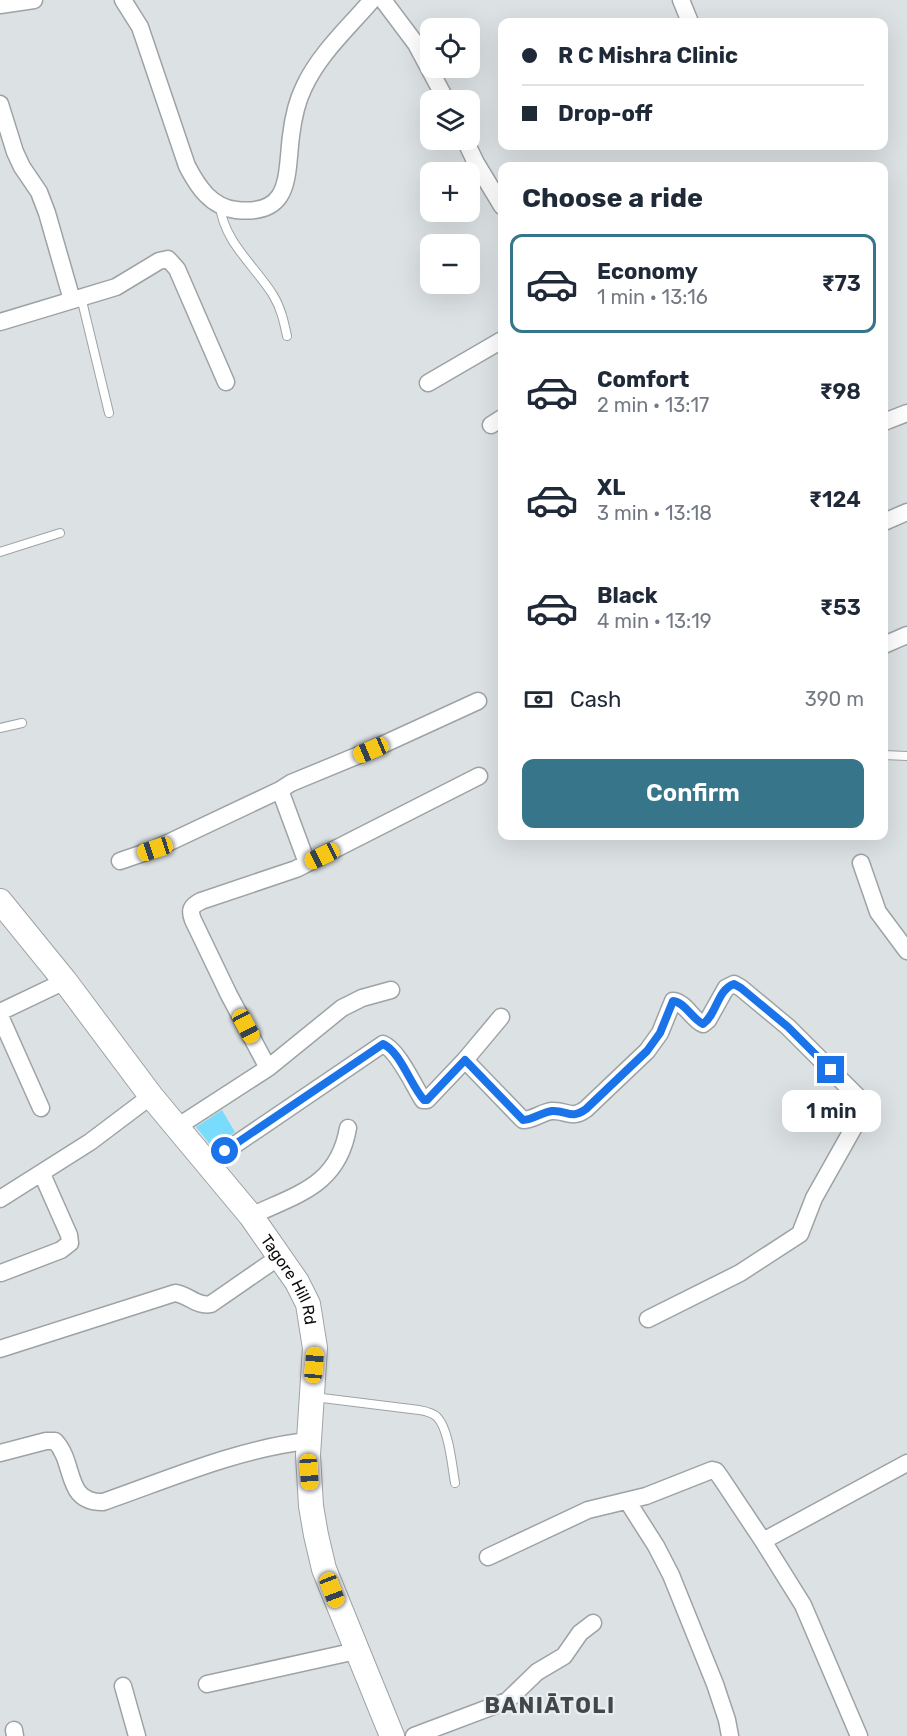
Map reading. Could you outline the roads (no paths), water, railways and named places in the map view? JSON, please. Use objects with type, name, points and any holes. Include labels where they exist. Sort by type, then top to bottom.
[{"type":"main road","name":"Tagore Hill Rd","points":[[0,901],[65,981],[151,1096],[251,1215],[297,1282],[308,1304],[315,1348],[307,1441],[311,1506],[316,1535],[324,1569],[392,1736]]},
{"type":"street","points":[[6,3],[34,0]]},
{"type":"street","points":[[123,0],[140,27],[187,166],[197,185],[208,197],[220,205],[235,210],[260,210],[272,205],[278,199],[287,180],[297,104],[305,85],[315,68],[372,0]]},
{"type":"street","points":[[383,0],[416,44],[441,90]]},
{"type":"street","points":[[681,0],[688,18]]},
{"type":"street","points":[[0,104],[15,152],[39,192],[76,298]]},
{"type":"street","points":[[470,150],[498,199]]},
{"type":"street","points":[[0,322],[116,287],[159,261],[171,260],[177,268],[226,382]]},
{"type":"street","points":[[428,382],[498,342]]},
{"type":"street","points":[[888,420],[907,413]]},
{"type":"street","points":[[888,520],[907,512]]},
{"type":"street","points":[[888,643],[907,635]]},
{"type":"street","points":[[120,861],[155,849],[291,783],[371,750],[478,701]]},
{"type":"street","points":[[268,1068],[229,995],[190,910],[201,901],[308,863],[479,776]]},
{"type":"street","points":[[280,790],[308,863]]},
{"type":"street","points":[[861,863],[878,912],[907,951]]},
{"type":"street","points":[[40,1108],[0,1014],[65,981]]},
{"type":"street","points":[[465,1060],[523,1120],[551,1111],[579,1114],[647,1051],[660,1033],[673,1001],[679,1002],[703,1024],[708,1020],[726,988],[734,984],[788,1027],[862,1101],[863,1111],[814,1198],[800,1234],[740,1273],[648,1319]]},
{"type":"street","points":[[177,1127],[268,1068],[342,1008],[362,998],[390,990]]},
{"type":"street","points":[[208,1162],[383,1044],[388,1046],[424,1100],[427,1100],[501,1017]]},
{"type":"street","points":[[0,1199],[90,1142],[151,1096]]},
{"type":"street","points":[[251,1215],[314,1186],[323,1179],[342,1153],[348,1128]]},
{"type":"street","points":[[1,1274],[61,1250],[70,1243],[69,1235],[42,1174]]},
{"type":"street","points":[[0,1349],[175,1293],[198,1304],[207,1305],[279,1257]]},
{"type":"street","points":[[0,1453],[46,1441],[55,1441],[63,1450],[75,1489],[81,1497],[90,1502],[103,1502],[241,1455],[284,1443],[307,1441]]},
{"type":"street","points":[[763,1541],[907,1463]]},
{"type":"street","points":[[488,1557],[588,1510],[628,1502],[708,1471],[716,1471],[803,1605],[859,1736]]},
{"type":"street","points":[[628,1502],[671,1575],[715,1684],[730,1736]]},
{"type":"street","points":[[414,1736],[507,1701],[537,1672],[564,1656],[580,1633],[593,1623]]},
{"type":"street","points":[[207,1684],[356,1651]]},
{"type":"street","points":[[123,1686],[137,1736]]},
{"type":"lane","points":[[220,205],[228,233],[277,303],[287,336]]},
{"type":"lane","points":[[76,298],[109,413]]},
{"type":"lane","points":[[0,552],[60,533]]},
{"type":"lane","points":[[0,728],[22,723]]},
{"type":"lane","points":[[888,755],[907,756]]},
{"type":"lane","points":[[311,1397],[419,1410],[432,1414],[442,1423],[446,1433],[455,1483]]},
{"type":"district","name":"BANIĀTOLI","points":[[550,1705]]}]
